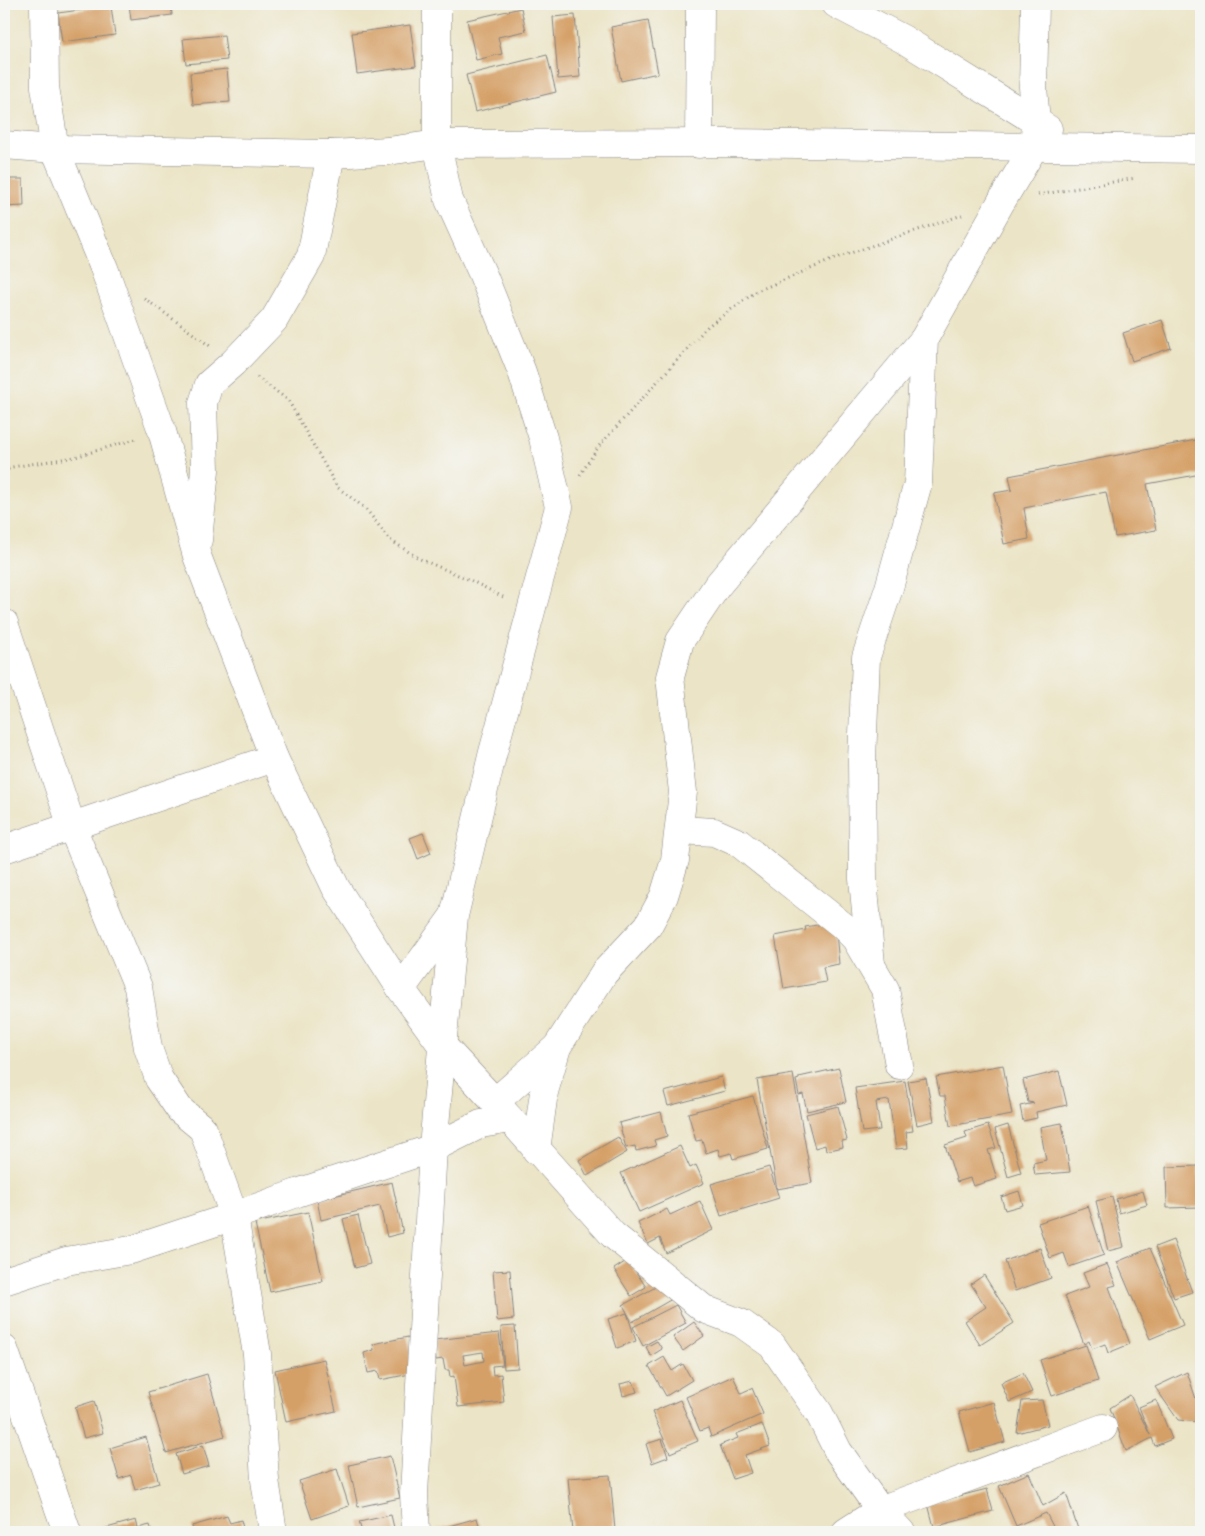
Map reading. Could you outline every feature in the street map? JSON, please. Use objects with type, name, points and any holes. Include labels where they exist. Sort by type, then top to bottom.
[{"type":"street","points":[[44,4],[45,87],[55,149],[104,268],[162,431],[196,556],[274,758],[336,888],[401,989],[441,1044],[503,1110],[536,1150],[613,1235],[704,1309],[741,1323],[772,1345],[819,1413],[838,1451],[880,1510],[901,1532]]},
{"type":"street","points":[[416,1532],[414,1494],[433,1148],[454,916],[492,756],[559,507],[543,438],[522,372],[483,275],[448,200],[437,144],[437,4]]},
{"type":"street","points":[[698,144],[700,4]]},
{"type":"street","points":[[836,4],[903,39],[1035,134],[1078,148],[1201,149]]},
{"type":"street","points":[[4,1282],[66,1261],[131,1250],[433,1148],[481,1124],[503,1110],[557,1047],[604,973],[648,926],[664,896],[675,860],[683,792],[670,677],[680,641],[717,586],[924,339],[1001,202],[1035,134],[1033,87],[1035,4]]},
{"type":"street","points":[[4,145],[55,149],[331,154],[388,151],[437,144],[698,144],[1035,134]]},
{"type":"street","points":[[196,556],[205,470],[203,403],[209,384],[233,363],[274,320],[311,256],[331,154]]},
{"type":"street","points":[[872,964],[864,879],[862,760],[866,657],[889,588],[918,483],[924,339]]},
{"type":"street","points":[[4,623],[72,827],[138,988],[148,1048],[159,1079],[180,1110],[203,1129],[234,1216],[257,1354],[265,1480],[273,1532]]},
{"type":"street","points":[[4,849],[274,758]]},
{"type":"street","points":[[679,830],[714,832],[739,843],[842,925],[855,938],[885,989],[899,1065]]},
{"type":"street","points":[[401,989],[454,916]]},
{"type":"street","points":[[536,1150],[544,1092],[557,1047]]},
{"type":"street","points":[[4,1349],[67,1532]]},
{"type":"street","points":[[846,1532],[880,1510],[1103,1428]]},
{"type":"path","points":[[559,507],[599,446],[708,326],[756,291],[839,257],[1001,202],[1143,177]]},
{"type":"path","points":[[142,296],[233,363],[268,384],[288,400],[337,487],[366,510],[390,540],[420,559],[470,580],[532,613]]},
{"type":"path","points":[[4,472],[12,467],[75,457],[162,431]]},
{"type":"building","points":[[129,4],[171,4],[172,15],[131,20]]},
{"type":"building","points":[[111,6],[115,35],[62,42],[58,13]]},
{"type":"building","points":[[521,8],[526,31],[498,37],[502,54],[476,60],[467,20]]},
{"type":"building","points":[[575,15],[580,77],[558,79],[553,17]]},
{"type":"building","points":[[648,20],[658,73],[621,81],[611,27]]},
{"type":"building","points":[[410,25],[416,66],[357,74],[352,33]]},
{"type":"building","points":[[224,35],[227,60],[186,64],[183,39]]},
{"type":"building","points":[[547,55],[556,92],[475,112],[466,75]]},
{"type":"building","points":[[227,69],[230,102],[193,105],[190,73]]},
{"type":"building","points":[[4,179],[23,179],[24,206],[4,207]]},
{"type":"building","points":[[1162,320],[1171,348],[1132,361],[1123,333]]},
{"type":"building","points":[[1201,439],[1201,474],[1147,484],[1156,530],[1115,537],[1106,492],[1024,508],[1029,539],[1004,544],[994,493],[1012,490],[1009,476]]},
{"type":"building","points":[[423,833],[431,853],[418,859],[410,838]]},
{"type":"building","points":[[835,922],[839,964],[823,967],[826,982],[784,989],[775,936],[806,930],[805,927]]},
{"type":"building","points":[[1003,1065],[1012,1115],[950,1126],[945,1096],[940,1096],[936,1077]]},
{"type":"building","points":[[839,1068],[846,1102],[807,1111],[803,1094],[799,1095],[796,1080],[799,1077]]},
{"type":"building","points":[[1059,1071],[1067,1105],[1036,1112],[1037,1118],[1023,1121],[1020,1106],[1034,1103],[1028,1102],[1023,1080]]},
{"type":"building","points":[[793,1074],[812,1183],[777,1189],[757,1080]]},
{"type":"building","points":[[721,1077],[725,1091],[668,1106],[664,1092]]},
{"type":"building","points":[[926,1078],[934,1121],[917,1125],[908,1081]]},
{"type":"building","points":[[905,1081],[913,1131],[906,1132],[908,1148],[896,1149],[889,1100],[876,1102],[880,1130],[862,1132],[855,1088]]},
{"type":"building","points":[[753,1096],[768,1149],[733,1159],[731,1153],[720,1156],[718,1149],[706,1153],[702,1140],[696,1141],[688,1113]]},
{"type":"building","points":[[838,1106],[847,1140],[842,1141],[843,1147],[826,1151],[825,1145],[815,1148],[806,1114]]},
{"type":"building","points":[[661,1112],[667,1136],[654,1140],[656,1146],[636,1151],[635,1146],[626,1148],[619,1123]]},
{"type":"building","points":[[1062,1123],[1070,1172],[1035,1175],[1033,1163],[1046,1160],[1040,1127]]},
{"type":"building","points":[[988,1125],[996,1148],[988,1150],[997,1179],[973,1186],[970,1178],[957,1182],[945,1145],[967,1138],[965,1132]]},
{"type":"building","points":[[1008,1125],[1021,1173],[1008,1177],[995,1129]]},
{"type":"building","points":[[618,1137],[627,1152],[587,1176],[579,1160]]},
{"type":"building","points":[[680,1146],[690,1168],[696,1165],[704,1183],[639,1212],[621,1173]]},
{"type":"building","points":[[1198,1166],[1200,1207],[1167,1208],[1166,1167]]},
{"type":"building","points":[[769,1167],[779,1198],[721,1216],[711,1184]]},
{"type":"building","points":[[392,1182],[403,1233],[387,1237],[380,1206],[321,1220],[317,1200]]},
{"type":"building","points":[[1019,1191],[1023,1205],[1005,1210],[1001,1197]]},
{"type":"building","points":[[1143,1191],[1147,1205],[1119,1213],[1116,1199]]},
{"type":"building","points":[[1112,1197],[1124,1247],[1108,1251],[1096,1201]]},
{"type":"building","points":[[700,1201],[713,1230],[666,1253],[660,1238],[648,1244],[638,1223],[667,1209],[670,1215]]},
{"type":"building","points":[[1088,1206],[1104,1255],[1069,1267],[1064,1253],[1050,1258],[1038,1223]]},
{"type":"building","points":[[308,1212],[323,1281],[270,1292],[255,1223]]},
{"type":"building","points":[[358,1215],[370,1264],[355,1268],[343,1219]]},
{"type":"building","points":[[1173,1240],[1192,1292],[1174,1298],[1155,1247]]},
{"type":"building","points":[[1040,1248],[1051,1278],[1015,1291],[1005,1261]]},
{"type":"building","points":[[1150,1248],[1183,1325],[1150,1339],[1117,1262]]},
{"type":"building","points":[[628,1260],[646,1287],[631,1296],[614,1269]]},
{"type":"building","points":[[1107,1264],[1116,1285],[1109,1287],[1130,1344],[1108,1353],[1105,1344],[1092,1349],[1089,1341],[1084,1344],[1065,1296],[1089,1287],[1083,1273]]},
{"type":"building","points":[[510,1270],[514,1319],[497,1321],[493,1271]]},
{"type":"building","points":[[984,1275],[1014,1323],[980,1345],[965,1321],[986,1307],[971,1284]]},
{"type":"building","points":[[663,1283],[672,1299],[632,1322],[623,1305]]},
{"type":"building","points":[[676,1305],[686,1323],[643,1346],[633,1327]]},
{"type":"building","points":[[627,1313],[636,1341],[617,1348],[608,1319]]},
{"type":"building","points":[[694,1322],[704,1336],[683,1351],[673,1337]]},
{"type":"building","points":[[515,1326],[518,1368],[504,1369],[501,1327]]},
{"type":"building","points":[[499,1333],[503,1365],[492,1366],[493,1375],[501,1374],[504,1402],[458,1407],[454,1376],[450,1377],[449,1370],[445,1370],[443,1359],[436,1360],[434,1340]],"holes":[[[483,1352],[484,1361],[465,1365],[463,1355]]]},
{"type":"building","points":[[408,1337],[415,1373],[380,1380],[378,1371],[368,1373],[364,1353],[374,1350],[373,1344]]},
{"type":"building","points":[[657,1341],[662,1349],[651,1356],[646,1347]]},
{"type":"building","points":[[1086,1345],[1098,1381],[1052,1396],[1040,1360]]},
{"type":"building","points":[[664,1357],[672,1371],[683,1364],[692,1380],[666,1396],[649,1366]]},
{"type":"building","points":[[324,1359],[336,1411],[286,1422],[275,1370]]},
{"type":"building","points":[[1187,1372],[1201,1414],[1201,1422],[1178,1420],[1155,1387]]},
{"type":"building","points":[[1023,1373],[1032,1392],[1009,1402],[1001,1383]]},
{"type":"building","points":[[207,1374],[225,1436],[166,1453],[148,1392]]},
{"type":"building","points":[[733,1376],[741,1393],[752,1388],[763,1414],[711,1437],[708,1428],[700,1431],[686,1397]]},
{"type":"building","points":[[633,1381],[637,1392],[623,1396],[620,1384]]},
{"type":"building","points":[[1130,1395],[1150,1435],[1139,1407],[1156,1400],[1172,1439],[1155,1446],[1152,1438],[1126,1451],[1110,1408]]},
{"type":"building","points":[[680,1400],[698,1441],[670,1453],[652,1412]]},
{"type":"building","points":[[1042,1400],[1048,1425],[1017,1433],[1022,1401]]},
{"type":"building","points":[[94,1401],[103,1433],[84,1438],[75,1407]]},
{"type":"building","points":[[994,1402],[1005,1442],[970,1452],[959,1412]]},
{"type":"building","points":[[762,1424],[770,1446],[745,1455],[751,1473],[733,1479],[720,1445],[738,1438],[736,1434]]},
{"type":"building","points":[[146,1437],[159,1483],[135,1490],[131,1475],[119,1479],[110,1448]]},
{"type":"building","points":[[662,1439],[668,1457],[652,1463],[646,1444]]},
{"type":"building","points":[[203,1445],[209,1466],[182,1474],[176,1454]]},
{"type":"building","points":[[390,1456],[400,1498],[358,1507],[349,1465]]},
{"type":"building","points":[[337,1469],[349,1506],[312,1519],[299,1481]]},
{"type":"building","points":[[1029,1473],[1043,1506],[1066,1493],[1079,1532],[1056,1532],[1046,1513],[1016,1526],[999,1486]]},
{"type":"building","points":[[610,1475],[615,1530],[573,1532],[568,1478]]},
{"type":"building","points":[[987,1489],[993,1511],[934,1527],[928,1504]]},
{"type":"building","points":[[391,1515],[395,1532],[362,1532],[359,1522]]},
{"type":"building","points":[[227,1516],[230,1523],[241,1520],[244,1532],[193,1532],[192,1526]]},
{"type":"building","points":[[477,1518],[481,1532],[436,1532],[435,1530]]},
{"type":"building","points":[[136,1520],[138,1528],[150,1525],[152,1532],[104,1532],[103,1529]]}]
